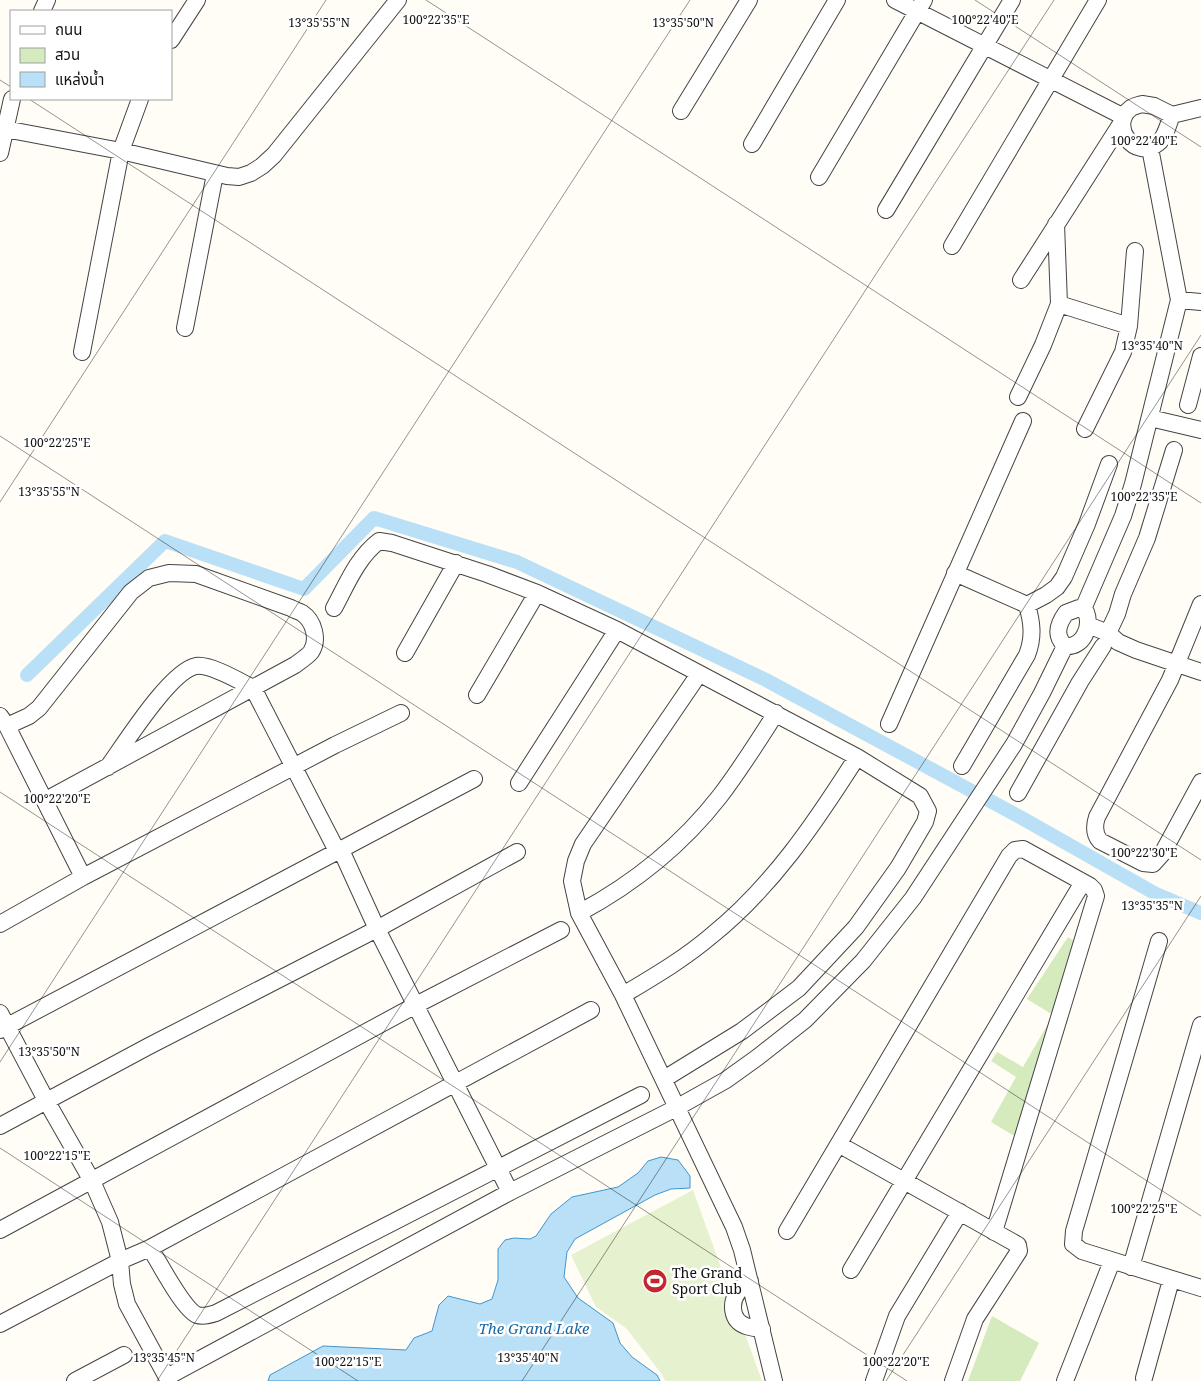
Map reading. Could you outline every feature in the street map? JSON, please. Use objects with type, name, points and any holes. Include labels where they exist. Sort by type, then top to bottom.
[{"type":"street","points":[[172,38],[197,0]]},
{"type":"street","points":[[5,129],[120,151],[215,174],[239,177],[262,166],[274,155],[398,0]]},
{"type":"street","points":[[681,111],[749,0]]},
{"type":"street","points":[[752,144],[837,0]]},
{"type":"street","points":[[895,0],[921,6],[984,46],[1123,120]]},
{"type":"street","points":[[886,210],[1012,0]]},
{"type":"street","points":[[952,246],[1098,0]]},
{"type":"street","points":[[819,178],[921,6]]},
{"type":"street","points":[[0,153],[12,100]]},
{"type":"street","points":[[82,352],[120,151],[140,100]]},
{"type":"street","points":[[1022,280],[1131,108],[1142,104],[1154,106],[1172,115],[1201,108]]},
{"type":"street","points":[[1123,120],[1123,133],[1129,142],[1138,148],[1150,148],[1159,143],[1165,135],[1172,115]]},
{"type":"street","points":[[1083,609],[1123,516],[1134,484],[1179,300],[1150,148]]},
{"type":"street","points":[[185,328],[215,174]]},
{"type":"street","points":[[1018,397],[1043,345],[1058,304],[1056,224]]},
{"type":"street","points":[[1085,429],[1123,352],[1129,326],[1135,252]]},
{"type":"street","points":[[1179,300],[1201,302]]},
{"type":"street","points":[[1058,304],[1129,326]]},
{"type":"street","points":[[1188,405],[1201,356]]},
{"type":"street","points":[[1150,418],[1201,430]]},
{"type":"street","points":[[889,724],[1023,420]]},
{"type":"street","points":[[1018,793],[1080,682],[1110,640],[1123,594],[1147,538],[1174,450]]},
{"type":"street","points":[[962,766],[1027,655],[1032,643],[1033,607],[1057,586],[1064,577],[1087,524],[1108,464]]},
{"type":"street","points":[[334,608],[357,564],[368,550],[379,541],[392,543],[456,563],[537,593],[617,630],[857,758],[920,796],[928,811],[925,822],[898,868],[856,927],[799,988],[742,1031],[664,1079]]},
{"type":"street","points":[[405,653],[456,563]]},
{"type":"street","points":[[46,800],[295,665],[310,653],[314,645],[315,636],[312,624],[303,614],[291,608],[196,574],[169,573],[149,578],[131,592],[39,708],[29,716],[4,721],[46,800],[83,877]]},
{"type":"street","points":[[955,573],[1033,607],[1066,613],[1079,608],[1083,609],[1088,616],[1086,631],[1078,644],[1072,647],[1065,646],[1058,636],[1058,630],[1066,613]]},
{"type":"street","points":[[477,695],[537,593]]},
{"type":"street","points":[[1201,604],[1170,680],[1097,817],[1095,824],[1097,837],[1100,841],[1143,863],[1153,864],[1162,854],[1201,782]]},
{"type":"street","points":[[1033,607],[1058,630]]},
{"type":"street","points":[[519,783],[617,630]]},
{"type":"street","points":[[1086,631],[1176,665],[1201,672]]},
{"type":"street","points":[[474,779],[341,850],[2,1023],[92,1181],[110,1222],[120,1261],[122,1284],[127,1304],[168,1379],[510,1192],[676,1108],[726,1080],[805,1020],[864,960],[913,898],[1014,744],[1042,694],[1065,646]]},
{"type":"street","points":[[108,767],[168,686],[182,673],[196,666],[207,668],[253,688],[335,847],[341,850],[377,929],[510,1192]]},
{"type":"street","points":[[698,674],[584,844],[576,861],[572,882],[579,914],[623,995],[734,1227],[750,1281],[774,1381]]},
{"type":"street","points":[[0,924],[83,877],[293,767],[401,713]]},
{"type":"street","points":[[579,914],[606,899],[639,876],[672,848],[720,796],[776,714]]},
{"type":"street","points":[[623,995],[676,963],[712,936],[769,881],[790,856],[857,758]]},
{"type":"street","points":[[787,1231],[840,1145],[1012,853],[1019,849],[1028,851],[1083,882],[1094,890],[1095,901],[994,1232]]},
{"type":"street","points":[[0,1126],[149,1046],[377,929],[517,852]]},
{"type":"street","points":[[851,1270],[1083,882]]},
{"type":"street","points":[[0,1230],[416,1005],[561,930]]},
{"type":"street","points":[[1159,941],[1074,1232],[1073,1244],[1082,1251],[1171,1280],[1199,1283]]},
{"type":"street","points":[[0,1324],[120,1261],[150,1248],[591,1010]]},
{"type":"street","points":[[1131,1267],[1201,1025]]},
{"type":"street","points":[[150,1248],[181,1299],[197,1315],[206,1316],[216,1313],[641,1095]]},
{"type":"street","points":[[840,1145],[1018,1245],[1019,1251],[975,1319],[952,1381]]},
{"type":"street","points":[[874,1381],[896,1316],[960,1212]]},
{"type":"street","points":[[1065,1381],[1112,1261]]},
{"type":"street","points":[[1144,1378],[1171,1280]]},
{"type":"street","points":[[750,1281],[738,1292],[732,1304],[733,1314],[737,1321],[744,1326],[762,1329]]},
{"type":"street","points":[[76,1381],[124,1355]]},
{"type":"green space","points":[[1068,937],[1077,943],[1016,1137],[991,1122],[1016,1077],[991,1061],[997,1052],[1023,1067],[1053,1015],[1027,999]]},
{"type":"green space","name":"The Grand Sport Club","points":[[693,1190],[762,1381],[665,1381],[661,1373],[626,1328],[596,1307],[571,1255]]},
{"type":"green space","points":[[992,1316],[1039,1343],[1020,1381],[968,1381]]},
{"type":"water","name":"The Grand Lake","points":[[661,1157],[678,1160],[690,1176],[690,1188],[671,1189],[655,1195],[575,1239],[567,1252],[564,1277],[578,1298],[613,1323],[620,1343],[632,1357],[657,1375],[660,1381],[268,1381],[270,1375],[323,1346],[406,1350],[414,1338],[432,1331],[439,1305],[448,1296],[480,1304],[492,1299],[498,1280],[498,1249],[505,1240],[514,1238],[530,1239],[536,1236],[551,1214],[572,1197],[618,1187],[638,1173],[648,1161]]},
{"type":"waterway","points":[[27,675],[165,541],[304,589],[374,518],[517,562],[766,680],[1020,817],[1156,894],[1201,913]]},
{"type":"place","name":"The Grand Sport Club","points":[[655,1281]]}]
